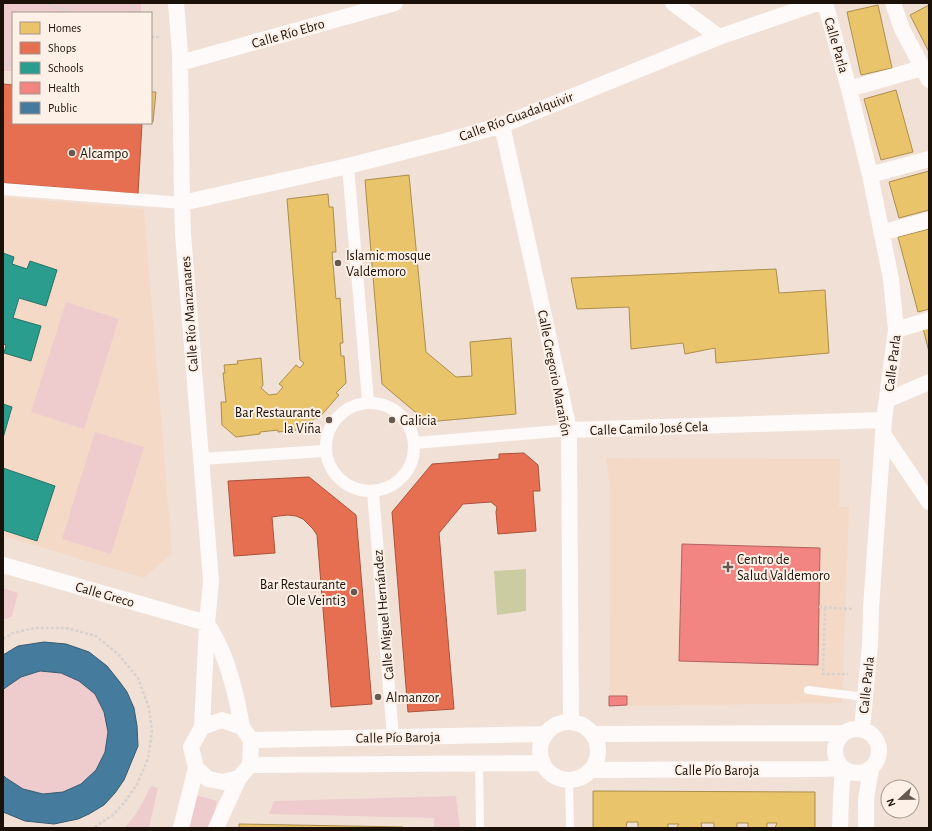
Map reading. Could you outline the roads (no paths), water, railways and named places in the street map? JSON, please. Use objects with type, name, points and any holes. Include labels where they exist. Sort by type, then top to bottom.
[{"type":"street","name":"Calle Río Manzanares","points":[[176,3],[180,63],[183,234],[211,581],[207,623],[202,728]]},
{"type":"street","name":"Calle Río Ebro","points":[[180,63],[373,6],[395,3]]},
{"type":"street","points":[[673,3],[719,37]]},
{"type":"street","name":"Calle Río Guadalquivir","points":[[182,203],[348,166],[446,141],[502,124],[719,37],[818,3]]},
{"type":"street","name":"Calle Parla","points":[[825,3],[849,89],[870,175],[891,279],[896,330],[883,427],[870,645],[862,729]]},
{"type":"street","points":[[849,89],[926,74],[902,29],[893,3]]},
{"type":"street","name":"Calle Gregorio Marañón","points":[[502,124],[570,430],[571,722]]},
{"type":"street","points":[[870,175],[929,159]]},
{"type":"street","points":[[348,166],[368,401]]},
{"type":"street","points":[[3,189],[182,203]]},
{"type":"street","points":[[881,233],[929,220]]},
{"type":"street","points":[[896,330],[929,320]]},
{"type":"street","points":[[887,400],[929,382]]},
{"type":"street","points":[[368,401],[388,405],[412,430],[415,443],[412,465],[387,489],[373,492],[352,489],[327,464],[324,451],[328,429],[352,404],[368,401]]},
{"type":"street","points":[[883,427],[929,502]]},
{"type":"street","name":"Calle Camilo José Cela","points":[[415,443],[570,430],[883,427]]},
{"type":"street","points":[[201,459],[324,451]]},
{"type":"street","name":"Calle Miguel Hernández","points":[[373,492],[393,737]]},
{"type":"street","name":"Calle Greco","points":[[3,565],[207,623]]},
{"type":"street","points":[[207,623],[217,640],[224,658],[238,703],[246,734],[250,764],[238,778],[216,828]]},
{"type":"street","points":[[182,828],[196,768],[192,747],[202,728],[222,720],[246,734]]},
{"type":"street","points":[[571,722],[579,723],[593,734],[597,743],[598,752],[596,762],[591,770],[577,779],[569,780],[561,779],[547,770],[540,756],[540,748],[545,734],[552,727],[561,723],[571,722]]},
{"type":"street","points":[[866,828],[866,799],[871,769],[877,761],[880,751],[877,741],[871,734],[862,729],[853,729],[844,733],[837,740],[835,750],[837,760],[843,768],[852,773],[862,773],[871,769]]},
{"type":"street","points":[[593,734],[844,733]]},
{"type":"street","name":"Calle Pío Baroja","points":[[246,734],[393,737],[545,734]]},
{"type":"street","name":"Calle Pío Baroja","points":[[250,764],[543,763]]},
{"type":"street","points":[[196,768],[208,779],[223,782],[238,778]]},
{"type":"street","points":[[840,828],[843,768]]},
{"type":"street","name":"Calle Pío Baroja","points":[[591,770],[815,770],[843,768]]},
{"type":"lane","points":[[808,690],[866,697]]},
{"type":"lane","points":[[479,763],[480,828]]},
{"type":"lane","points":[[569,780],[570,828]]},
{"type":"place","name":"Alcampo","points":[[72,153]]},
{"type":"place","name":"Islamic mosque Valdemoro","points":[[338,263]]},
{"type":"place","name":"Bar Restaurante la Viña","points":[[329,420]]},
{"type":"place","name":"Galicia","points":[[392,420]]},
{"type":"place","name":"Centro de Salud Valdemoro","points":[[728,567]]},
{"type":"place","name":"Bar Restaurante Ole Veinti3","points":[[354,592]]},
{"type":"place","name":"Almanzor","points":[[378,697]]}]
